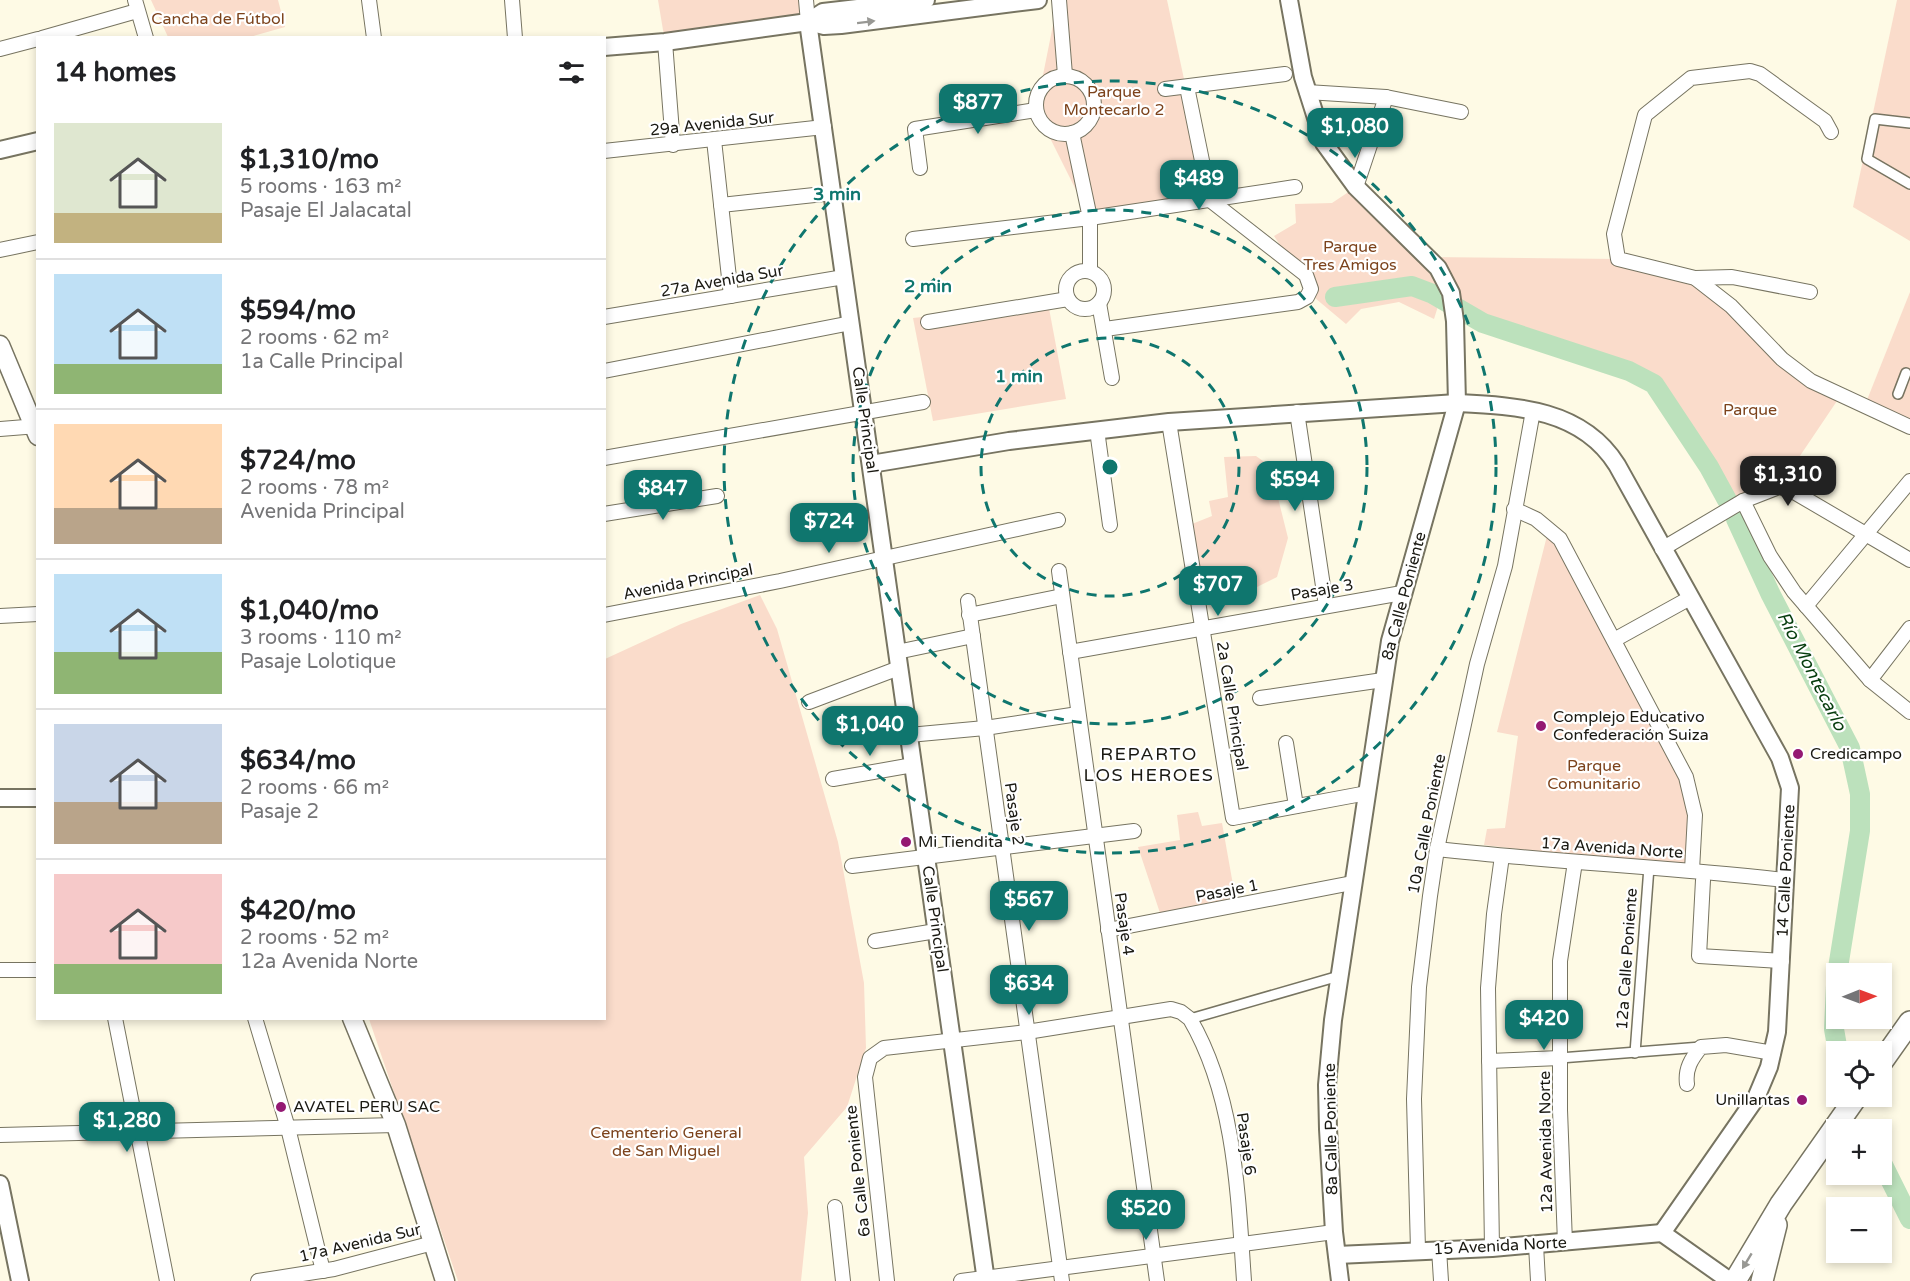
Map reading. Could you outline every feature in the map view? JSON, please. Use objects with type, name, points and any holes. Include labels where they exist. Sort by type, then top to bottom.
[{"type":"highway","points":[[1892,1047],[1910,1022]]},
{"type":"highway","points":[[1735,1281],[1781,1204],[1849,1107]]},
{"type":"highway","points":[[1762,1281],[1781,1204]]},
{"type":"main road","points":[[0,345],[36,429]]},
{"type":"main road","points":[[353,1020],[396,1125],[446,1281]]},
{"type":"street","points":[[369,0],[374,36]]},
{"type":"street","points":[[512,0],[515,36]]},
{"type":"street","points":[[806,0],[808,22]]},
{"type":"street","points":[[808,22],[823,12],[926,0]]},
{"type":"street","points":[[606,47],[665,42],[808,22],[824,27],[946,6],[1038,0]]},
{"type":"street","points":[[1059,0],[1065,75]]},
{"type":"street","name":"8a Calle Poniente","points":[[1289,0],[1307,92],[1324,143],[1356,187],[1438,268],[1451,293],[1455,321],[1457,403],[1389,641],[1339,976],[1327,1086],[1334,1232],[1341,1281]]},
{"type":"street","points":[[48,36],[136,6],[145,36]]},
{"type":"street","name":"Calle Principal","points":[[808,22],[985,1280]]},
{"type":"street","points":[[0,49],[36,40]]},
{"type":"street","points":[[665,42],[673,145]]},
{"type":"street","points":[[1810,292],[1732,277],[1695,278],[1618,259],[1614,234],[1645,115],[1691,78],[1750,71],[1760,74],[1825,121],[1831,132]]},
{"type":"street","points":[[1165,89],[1285,74]]},
{"type":"street","points":[[1065,75],[1082,81],[1092,97],[1092,115],[1080,129],[1072,133],[1053,131],[1040,119],[1036,110],[1038,93],[1043,86],[1049,80],[1065,75]]},
{"type":"street","points":[[1105,329],[1298,302],[1307,297],[1311,289],[1306,275],[1210,200],[1187,87]]},
{"type":"street","points":[[1307,92],[1386,97],[1461,112]]},
{"type":"street","points":[[1356,187],[1386,97]]},
{"type":"street","points":[[920,168],[915,129],[1036,110]]},
{"type":"street","points":[[1910,123],[1875,119],[1867,159],[1910,183]]},
{"type":"street","name":"29a Avenida Sur","points":[[606,151],[824,127]]},
{"type":"street","points":[[1072,133],[1090,218],[1090,271]]},
{"type":"street","points":[[714,140],[731,296]]},
{"type":"street","points":[[0,150],[36,141]]},
{"type":"street","points":[[913,239],[1090,218],[1295,187]]},
{"type":"street","points":[[721,205],[833,193]]},
{"type":"street","points":[[0,250],[36,242]]},
{"type":"street","points":[[1078,271],[1090,271],[1102,280],[1103,296],[1099,303],[1089,309],[1077,308],[1068,300],[1065,289],[1069,278],[1078,271]]},
{"type":"street","name":"27a Avenida Sur","points":[[606,317],[844,277]]},
{"type":"street","points":[[1695,278],[1731,306],[1782,359],[1811,381],[1910,427]]},
{"type":"street","points":[[928,322],[1068,300]]},
{"type":"street","points":[[1099,303],[1112,378]]},
{"type":"street","points":[[606,371],[851,323]]},
{"type":"street","points":[[1898,394],[1909,371]]},
{"type":"street","points":[[606,458],[923,402]]},
{"type":"street","points":[[871,464],[1009,441],[1169,422],[1457,403],[1498,405],[1533,411]]},
{"type":"street","name":"14 Calle Poniente","points":[[1533,411],[1581,426],[1608,451],[1787,773],[1791,808],[1785,879],[1782,961],[1773,1053],[1756,1098],[1662,1233]]},
{"type":"street","name":"10a Calle Poniente","points":[[1418,1250],[1414,1099],[1419,987],[1437,849],[1477,664],[1505,566],[1533,411]]},
{"type":"street","points":[[1297,412],[1326,606]]},
{"type":"street","name":"2a Calle Principal","points":[[1169,422],[1233,818],[1296,806]]},
{"type":"street","points":[[0,429],[36,429]]},
{"type":"street","points":[[1097,430],[1110,525]]},
{"type":"street","points":[[1806,606],[1910,481]]},
{"type":"street","points":[[1662,549],[1743,501],[1779,487],[1794,492],[1910,560]]},
{"type":"street","points":[[606,514],[717,496]]},
{"type":"street","points":[[1743,501],[1770,556],[1806,606],[1870,680],[1910,712]]},
{"type":"street","points":[[1514,509],[1536,519],[1560,539],[1686,777],[1695,815],[1692,870]]},
{"type":"street","name":"Avenida Principal","points":[[606,615],[884,559],[1059,520]]},
{"type":"street","name":"Pasaje 4","points":[[1059,571],[1157,1281]]},
{"type":"street","name":"Pasaje 3","points":[[1070,652],[1402,592]]},
{"type":"street","name":"Pasaje 2","points":[[1061,1275],[969,608],[1062,596]]},
{"type":"street","points":[[1614,640],[1690,598]]},
{"type":"street","points":[[0,616],[36,614]]},
{"type":"street","points":[[1870,680],[1910,628]]},
{"type":"street","points":[[809,702],[898,660],[973,636]]},
{"type":"street","points":[[1260,698],[1383,680]]},
{"type":"street","points":[[909,735],[985,728],[1078,714]]},
{"type":"street","points":[[1286,743],[1296,806],[1367,793]]},
{"type":"street","points":[[833,779],[913,765]]},
{"type":"street","points":[[0,798],[36,798]]},
{"type":"street","points":[[852,866],[1134,831]]},
{"type":"street","name":"17a Avenida Norte","points":[[1437,849],[1785,879]]},
{"type":"street","points":[[1492,1248],[1488,988],[1494,914],[1502,856]]},
{"type":"street","name":"12a Avenida Norte","points":[[1565,1243],[1560,961],[1575,862]]},
{"type":"street","name":"12a Calle Poniente","points":[[1635,1053],[1649,867]]},
{"type":"street","points":[[1703,880],[1699,956],[1782,961]]},
{"type":"street","name":"Pasaje 1","points":[[1108,930],[1352,883]]},
{"type":"street","points":[[875,941],[936,931]]},
{"type":"street","points":[[0,970],[36,970]]},
{"type":"street","points":[[952,1041],[1027,1032],[1171,1009],[1190,1018],[1339,976]]},
{"type":"street","name":"Pasaje 6","points":[[1190,1018],[1220,1085],[1230,1137],[1244,1281]]},
{"type":"street","points":[[115,1020],[167,1281]]},
{"type":"street","points":[[256,1020],[288,1128],[323,1271]]},
{"type":"street","name":"6a Calle Poniente","points":[[887,1281],[865,1077],[870,1058],[884,1048],[952,1041]]},
{"type":"street","points":[[1489,1061],[1635,1053],[1726,1045],[1773,1053]]},
{"type":"street","points":[[1687,1084],[1686,1073],[1689,1063],[1701,1047]]},
{"type":"street","points":[[0,1135],[396,1125]]},
{"type":"street","points":[[0,1184],[20,1281]]},
{"type":"street","points":[[835,1207],[843,1281]]},
{"type":"street","points":[[961,1281],[1061,1275],[1153,1256],[1334,1232]]},
{"type":"street","points":[[1662,1233],[1730,1281]]},
{"type":"street","name":"15 Avenida Norte","points":[[1337,1255],[1492,1248],[1662,1233]]},
{"type":"street","name":"17a Avenida Sur","points":[[258,1281],[323,1271],[433,1243]]},
{"type":"street","points":[[1536,1245],[1538,1281]]},
{"type":"street","points":[[1439,1249],[1441,1281]]},
{"type":"green space","name":"Cancha de Fútbol","points":[[151,0],[278,0],[285,27],[254,36],[168,36]]},
{"type":"green space","points":[[658,0],[806,0],[808,16],[665,42]]},
{"type":"green space","name":"Parque Montecarlo 2","points":[[1058,0],[1167,0],[1210,200],[1090,218],[1036,110]]},
{"type":"green space","points":[[1897,0],[1910,0],[1910,241],[1853,207]]},
{"type":"green space","name":"Parque","points":[[1356,187],[1428,257],[1618,259],[1706,286],[1756,333],[1841,395],[1779,487],[1727,500],[1654,384],[1483,323],[1445,284],[1434,319],[1399,302],[1361,309],[1346,324],[1315,298],[1274,236],[1296,223],[1295,204],[1332,203]]},
{"type":"green space","points":[[1910,292],[1910,425],[1867,400]]},
{"type":"green space","points":[[1048,303],[1066,399],[933,421],[913,318]]},
{"type":"green space","points":[[1256,456],[1270,466],[1288,538],[1277,577],[1249,591],[1198,596],[1187,526],[1212,516],[1209,501],[1228,497],[1224,457]]},
{"type":"green space","name":"Parque Comunitario","points":[[1549,528],[1686,777],[1692,870],[1484,845],[1487,829],[1505,828],[1518,736],[1497,732]]},
{"type":"green space","name":"Cementerio General de San Miguel","points":[[760,595],[777,629],[838,842],[864,983],[866,1048],[847,1107],[804,1157],[808,1213],[801,1281],[458,1281],[369,1020],[606,1020],[606,659],[681,624]]},
{"type":"green space","points":[[1198,812],[1202,826],[1222,823],[1235,896],[1211,907],[1161,916],[1138,847],[1180,840],[1177,815]]},
{"type":"waterway","name":"Río Montecarlo","points":[[1335,297],[1412,286],[1433,294],[1483,323],[1629,371],[1654,384],[1709,467],[1727,500]]},
{"type":"waterway","name":"Río Montecarlo","points":[[1736,519],[1771,595],[1850,748],[1860,794],[1860,831],[1839,963]]},
{"type":"waterway","name":"Río Montecarlo","points":[[1834,1029],[1836,1041]]},
{"type":"waterway","name":"Río Montecarlo","points":[[1892,1183],[1910,1219]]},
{"type":"place","name":"Complejo Educativo Confederación Suiza","points":[[1541,726]]},
{"type":"place","name":"Credicampo","points":[[1798,754]]},
{"type":"place","name":"Mi Tiendita","points":[[906,842]]},
{"type":"place","name":"Unillantas","points":[[1802,1100]]},
{"type":"place","name":"AVATEL PERU SAC","points":[[281,1107]]},
{"type":"district","name":"REPARTO LOS HEROES","points":[[1149,764]]},
{"type":"park label","name":"Parque Tres Amigos","points":[[1350,256]]}]
